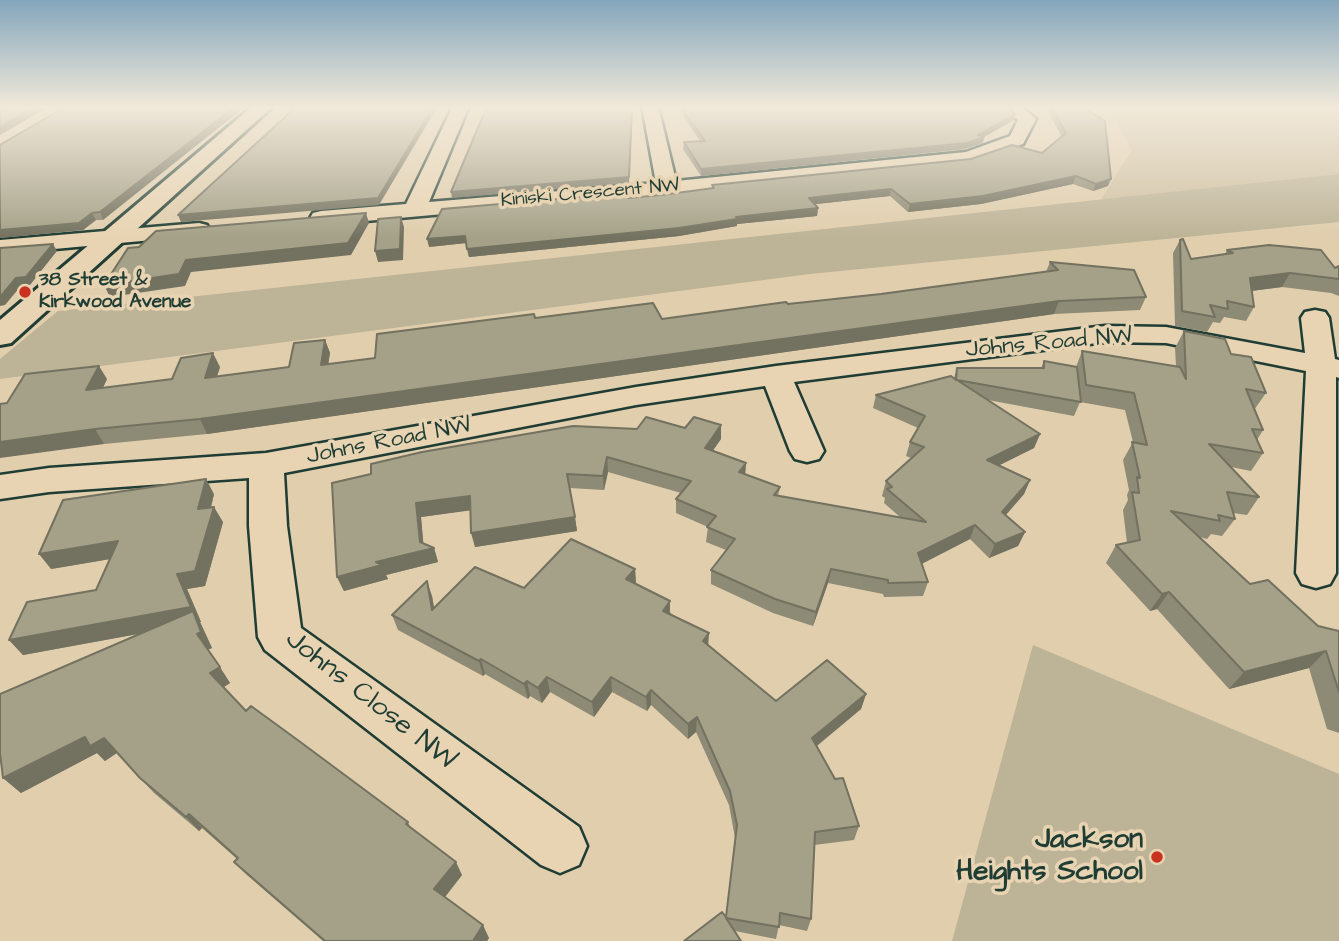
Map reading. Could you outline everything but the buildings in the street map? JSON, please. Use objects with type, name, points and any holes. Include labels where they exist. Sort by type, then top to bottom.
[{"type":"street","points":[[0,336],[214,150]]},
{"type":"street","points":[[415,209],[441,150]]},
{"type":"street","points":[[659,150],[667,188]]},
{"type":"street","name":"Kiniski Crescent NW","points":[[305,220],[667,188],[969,157],[989,150]]},
{"type":"street","points":[[0,247],[223,228]]},
{"type":"street","points":[[1315,318],[1330,367],[1316,573]]},
{"type":"street","name":"Johns Road NW","points":[[0,487],[49,480],[266,465],[636,396],[776,375],[1105,334],[1166,335],[1330,367]]},
{"type":"street","points":[[776,375],[807,451]]},
{"type":"street","name":"Johns Close NW","points":[[266,465],[268,526],[279,637],[560,846]]},
{"type":"shaded area","points":[[1132,150],[1339,150],[1339,174],[1100,201]]},
{"type":"shaded area","points":[[1339,174],[1339,222],[810,274],[0,379],[0,359],[58,311]]},
{"type":"shaded area","name":"Jackson Heights School","points":[[1033,645],[1339,774],[1339,941],[952,941]]},
{"type":"place","name":"38 Street & Kirkwood Avenue","points":[[25,292]]},
{"type":"place","name":"Jackson Heights School","points":[[1157,857]]}]
